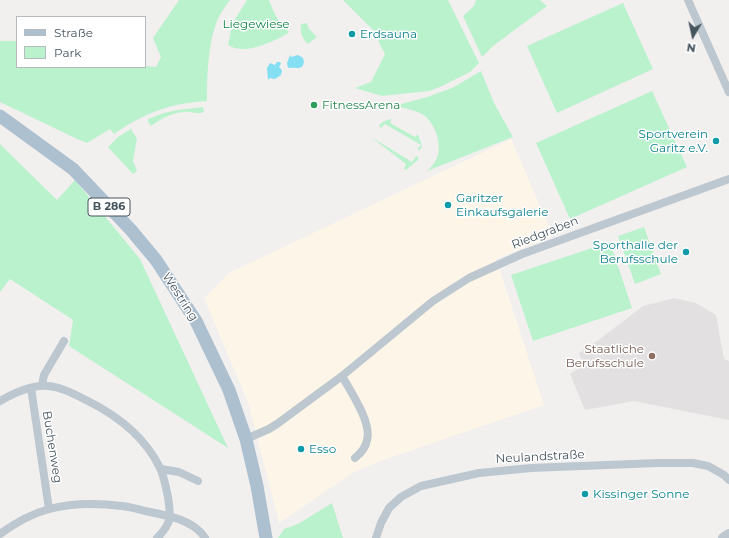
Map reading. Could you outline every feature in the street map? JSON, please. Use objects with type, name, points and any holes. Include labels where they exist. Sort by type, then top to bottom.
[{"type":"main road","name":"Westring","points":[[0,116],[73,169],[131,230],[156,260],[196,320],[229,390],[246,439],[257,486],[266,538]]},
{"type":"street","points":[[688,0],[729,92]]},
{"type":"street","name":"Riedgraben","points":[[246,439],[269,429],[301,407],[386,341],[433,301],[469,278],[484,270],[528,252],[729,179]]},
{"type":"street","points":[[42,385],[44,375],[64,341]]},
{"type":"street","points":[[342,376],[368,428],[368,439],[364,449],[355,458]]},
{"type":"street","points":[[0,401],[42,385],[57,387],[78,396],[118,419],[143,442],[161,469],[171,517],[168,525],[157,538]]},
{"type":"street","name":"Buchenweg","points":[[31,388],[49,509]]},
{"type":"street","name":"Neulandstraße","points":[[376,538],[381,523],[389,508],[401,497],[421,486],[479,473],[531,468],[693,463],[708,466],[724,475],[729,480]]},
{"type":"street","points":[[161,469],[179,472],[198,481]]},
{"type":"street","points":[[0,534],[16,523],[49,509],[85,504],[122,506],[171,517],[193,526],[205,538]]},
{"type":"street","points":[[723,538],[729,534]]},
{"type":"shaded area","points":[[511,139],[553,236],[496,259],[544,405],[380,461],[354,472],[279,523],[249,405],[204,298],[229,273]]},
{"type":"shaded area","name":"Staatliche Berufsschule","points":[[674,298],[696,303],[716,315],[724,359],[729,361],[729,420],[634,401],[585,410],[570,374],[581,367],[582,360],[579,353],[643,306]]},
{"type":"green space","points":[[179,0],[230,0],[221,13],[213,33],[209,56],[207,101],[182,104],[158,110],[136,120],[114,134],[110,129],[87,143],[0,102],[0,41],[16,41],[16,68],[146,68],[146,66],[156,67],[161,57],[153,38]]},
{"type":"green space","name":"Liegewiese","points":[[247,0],[269,0],[277,18],[289,32],[274,41],[254,48],[239,49],[228,45],[232,24]]},
{"type":"green space","points":[[343,0],[448,0],[479,63],[470,72],[429,91],[382,96],[355,88],[371,82],[385,54],[376,33]]},
{"type":"green space","points":[[476,0],[540,0],[547,6],[493,46],[482,57],[463,16],[474,6]]},
{"type":"green space","points":[[623,3],[653,69],[557,113],[527,46]]},
{"type":"green space","name":"Liegewiese","points":[[307,23],[309,29],[317,37],[308,44],[303,38],[301,30],[301,24]]},
{"type":"green space","points":[[481,71],[494,103],[513,137],[427,171],[435,162],[439,148],[437,136],[433,126],[426,117],[419,113],[394,106],[452,88]]},
{"type":"green space","points":[[652,91],[687,167],[570,219],[536,143]]},
{"type":"green space","points":[[203,107],[204,112],[201,113],[187,112],[170,115],[151,126],[148,122],[148,119],[164,113]]},
{"type":"green space","points":[[392,119],[390,123],[415,137],[418,134],[422,146],[420,150],[417,149],[421,145],[385,124],[381,128],[379,126],[386,120]]},
{"type":"green space","points":[[131,129],[137,139],[133,161],[137,171],[133,174],[108,147],[118,137]]},
{"type":"green space","points":[[371,137],[412,162],[416,156],[418,157],[418,160],[406,170],[404,169],[406,164]]},
{"type":"green space","points":[[0,144],[57,200],[75,180],[140,259],[228,448],[69,346],[73,320],[10,279],[0,292]]},
{"type":"green space","points":[[644,227],[661,274],[635,284],[618,236]]},
{"type":"green space","points":[[610,242],[632,308],[533,341],[511,275]]},
{"type":"green space","points":[[332,503],[343,538],[278,538],[284,529],[298,524]]},
{"type":"water","points":[[290,55],[291,57],[298,55],[303,58],[304,62],[302,67],[288,68],[287,63]]},
{"type":"water","points":[[277,62],[280,62],[281,64],[279,67],[282,70],[281,75],[275,79],[270,78],[268,80],[267,68],[270,63],[275,65]]},
{"type":"place","name":"Erdsauna","points":[[352,34]]},
{"type":"place","name":"FitnessArena","points":[[314,105]]},
{"type":"place","name":"Sportverein Garitz e.V.","points":[[716,141]]},
{"type":"place","name":"Garitzer Einkaufsgalerie","points":[[448,205]]},
{"type":"place","name":"Sporthalle der Berufsschule","points":[[686,252]]},
{"type":"place","name":"Staatliche Berufsschule","points":[[652,356]]},
{"type":"place","name":"Esso","points":[[301,449]]},
{"type":"place","name":"Kissinger Sonne","points":[[585,494]]}]
